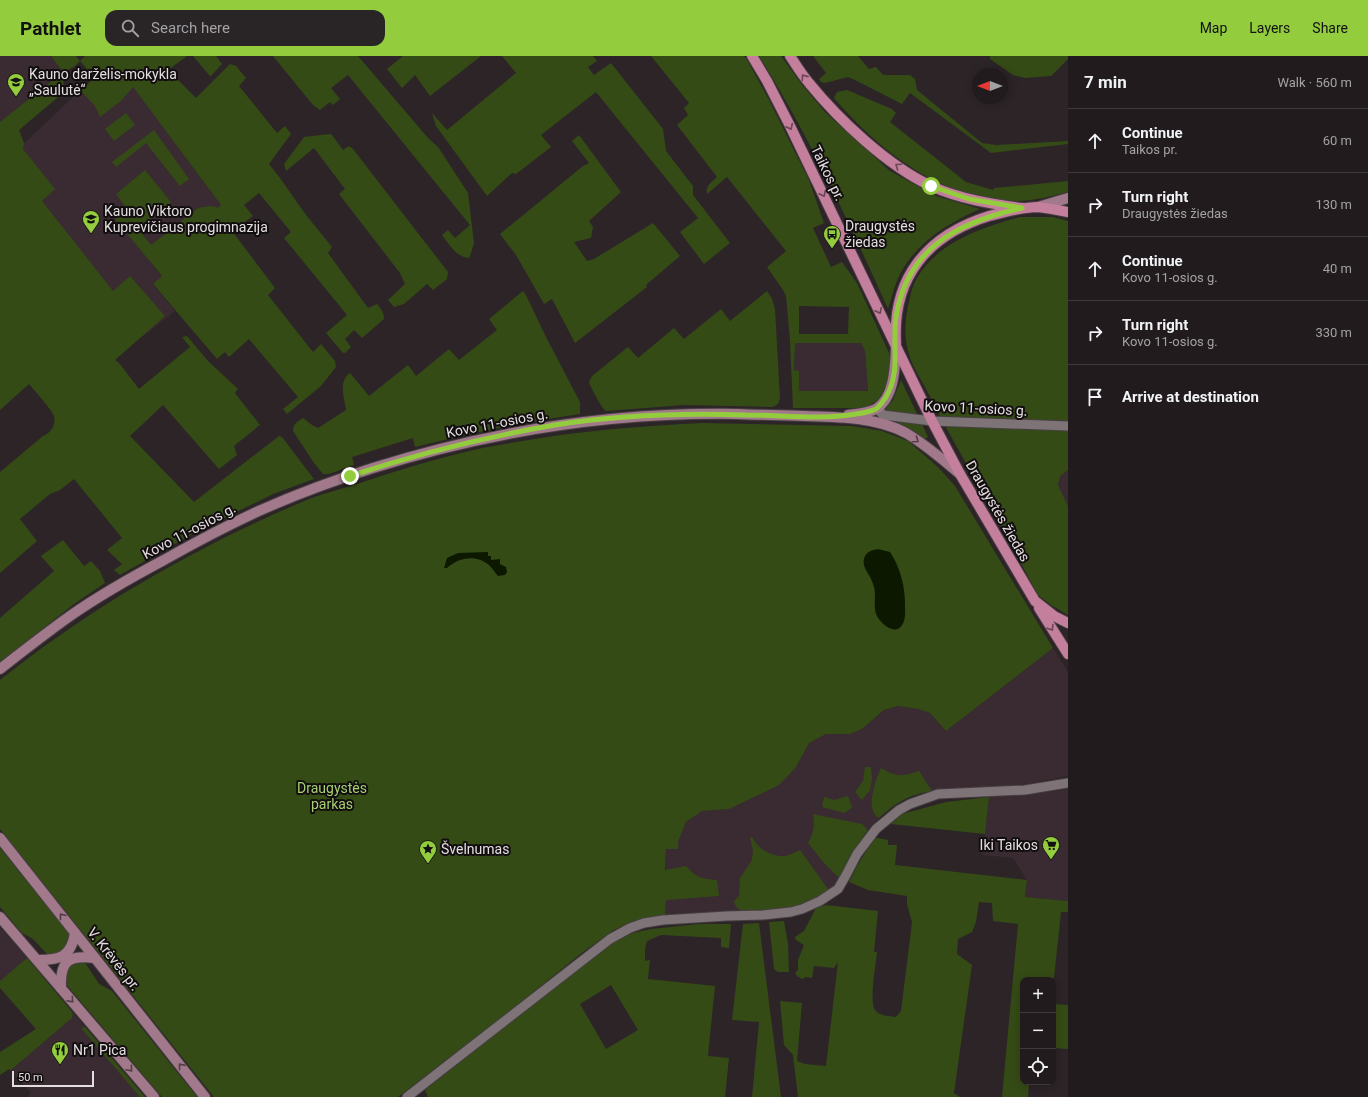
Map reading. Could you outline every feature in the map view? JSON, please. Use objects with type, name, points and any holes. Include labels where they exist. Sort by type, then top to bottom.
[{"type":"main road","name":"Taikos pr.","points":[[752,56],[767,81],[793,133],[896,347]]},
{"type":"main road","points":[[790,56],[811,86],[847,124],[872,146],[904,170],[931,186],[969,199],[1022,208]]},
{"type":"main road","points":[[1038,207],[1068,198]]},
{"type":"main road","name":"Draugystės žiedas","points":[[1068,212],[1038,207],[1022,208],[993,215],[962,227],[947,236],[930,249],[916,265],[905,284],[896,318],[896,347],[960,474],[1035,601],[1054,616],[1068,624]]},
{"type":"main road","points":[[896,347],[893,382],[886,396],[880,416],[894,428],[914,438],[960,474]]},
{"type":"main road","name":"Kovo 11-osios g.","points":[[839,417],[868,412],[880,416]]},
{"type":"main road","name":"Kovo 11-osios g.","points":[[0,669],[71,616],[120,584],[210,534],[263,509],[321,486],[396,461],[486,438],[557,425],[637,416],[700,414],[839,417],[871,422],[880,416]]},
{"type":"main road","points":[[1035,601],[1068,654]]},
{"type":"main road","name":"V. Krėvės pr.","points":[[0,838],[205,1097]]},
{"type":"main road","points":[[0,917],[154,1097]]},
{"type":"main road","points":[[38,960],[53,960],[62,956],[73,945],[75,933]]},
{"type":"main road","points":[[61,988],[60,976],[66,962],[74,957],[82,956],[95,958]]},
{"type":"street","name":"Kovo 11-osios g.","points":[[880,416],[932,421],[1068,426]]},
{"type":"street","points":[[407,1097],[610,939],[630,928],[644,923],[663,920],[763,915],[791,912],[802,909],[820,901],[838,888],[860,849],[876,829],[899,810],[910,804],[938,794],[1025,790],[1068,783]]},
{"type":"shaded area","name":"Kauno darželis-mokykla „Saulutė“","points":[[0,56],[51,56],[63,72],[0,122]]},
{"type":"shaded area","name":"Kauno Viktoro Kuprevičiaus progimnazija","points":[[116,64],[221,205],[148,259],[162,277],[153,285],[175,311],[114,359],[0,166],[71,99]]},
{"type":"shaded area","points":[[795,343],[861,343],[865,351],[868,391],[799,391],[799,371],[794,371]]},
{"type":"shaded area","points":[[1068,470],[1068,506],[1058,485],[1059,476]]},
{"type":"shaded area","points":[[878,549],[890,552],[897,564],[903,584],[905,597],[905,618],[902,625],[895,629],[891,629],[880,621],[876,614],[874,587],[864,563],[866,554]]},
{"type":"shaded area","points":[[488,552],[488,556],[491,556],[491,560],[500,559],[500,564],[506,567],[507,572],[505,575],[498,576],[485,562],[474,558],[462,559],[447,568],[444,568],[447,558],[458,553]]},
{"type":"shaded area","points":[[1053,648],[1068,672],[1068,776],[1021,785],[942,789],[918,793],[895,804],[866,832],[838,881],[827,892],[782,909],[665,915],[666,849],[678,849],[678,842],[686,822],[702,811],[729,809],[796,767],[809,743],[826,734],[850,734],[862,729],[884,710],[898,706],[918,709],[930,713],[946,731]]},
{"type":"shaded area","points":[[1068,789],[1068,901],[1025,897],[1027,880],[1013,858],[982,855],[989,797],[1022,795]]},
{"type":"shaded area","points":[[0,927],[27,958],[0,981]]},
{"type":"shaded area","points":[[73,1013],[145,1097],[28,1097],[31,1093],[11,1070],[72,1018]]},
{"type":"green space","points":[[51,56],[76,56],[80,61],[74,67],[63,72]]},
{"type":"green space","points":[[85,56],[187,56],[168,70],[196,98],[230,64],[236,66],[246,78],[239,86],[277,133],[285,126],[291,134],[269,164],[306,215],[332,247],[328,253],[368,308],[377,304],[383,312],[384,319],[362,338],[354,330],[345,339],[351,347],[343,353],[326,333],[347,315],[284,238],[291,232],[259,193],[244,205],[253,216],[232,231],[275,288],[268,295],[313,352],[321,344],[335,361],[336,367],[321,386],[287,414],[283,409],[298,397],[249,339],[229,357],[225,352],[217,359],[153,284],[162,276],[115,219],[127,209],[116,194],[145,170],[171,202],[138,229],[151,245],[198,208],[210,206],[217,208],[221,205],[133,87],[121,101],[100,117],[95,106],[80,90],[95,78],[80,61]]},
{"type":"green space","points":[[193,56],[216,56],[222,64],[210,76]]},
{"type":"green space","points":[[273,56],[358,56],[428,138],[438,147],[468,193],[474,243],[469,258],[457,253],[442,235],[448,230],[455,238],[470,225],[348,75],[331,88],[340,99],[333,105],[330,102],[320,110],[313,105]]},
{"type":"green space","points":[[403,56],[481,56],[430,96],[415,75],[402,88],[387,69]]},
{"type":"green space","points":[[502,56],[593,56],[597,61],[588,67],[594,75],[611,63],[663,129],[666,151],[693,186],[693,195],[730,243],[704,264],[680,232],[698,218],[596,92],[541,135],[551,147],[516,174],[512,173],[487,196],[436,126],[432,113],[447,130],[516,73]]},
{"type":"green space","points":[[651,56],[744,56],[746,58],[809,180],[824,223],[813,228],[831,267],[842,262],[857,283],[889,353],[890,368],[887,384],[878,400],[867,407],[793,408],[786,296],[767,267],[786,251],[727,177],[707,194],[708,186],[717,177],[677,125],[688,115],[684,108],[689,103]],"holes":[[[799,306],[849,307],[848,334],[799,334]],[[795,343],[861,343],[865,351],[868,391],[799,391],[799,371],[794,370]]]},
{"type":"green space","points":[[759,56],[781,56],[803,86],[825,112],[890,171],[936,196],[980,209],[945,227],[915,252],[900,274],[888,309],[812,148]]},
{"type":"green space","points":[[813,56],[858,56],[869,69],[876,67],[883,75],[910,75],[915,79],[917,90],[982,143],[996,145],[1068,141],[1068,144],[991,153],[910,93],[902,104],[848,77],[825,83],[821,82],[819,79],[826,73]]},
{"type":"green space","points":[[990,56],[1068,56],[1068,59],[1051,76],[1025,78],[1013,75],[1008,72],[1008,68],[1003,68],[990,59]]},
{"type":"green space","points":[[63,72],[64,92],[19,130],[24,143],[23,149],[55,189],[42,201],[113,291],[130,276],[165,316],[115,360],[139,389],[190,347],[182,337],[187,336],[208,361],[238,389],[235,393],[260,425],[234,446],[237,455],[219,469],[163,405],[130,436],[194,502],[279,436],[282,437],[314,479],[273,494],[196,532],[120,575],[114,570],[122,564],[107,550],[122,538],[74,479],[60,490],[50,494],[20,519],[37,541],[0,573],[0,472],[48,433],[54,425],[54,416],[29,384],[0,410],[0,122]]},
{"type":"green space","points":[[847,90],[892,109],[896,113],[890,122],[966,182],[993,190],[994,188],[1068,181],[1068,192],[1038,199],[1020,201],[992,199],[966,193],[941,183],[916,170],[894,155],[852,118],[834,98],[837,92]]},
{"type":"green space","points":[[126,113],[135,125],[114,141],[105,129]]},
{"type":"green space","points":[[154,130],[189,179],[180,186],[146,143],[116,167],[112,162]]},
{"type":"green space","points":[[330,134],[343,150],[349,146],[353,149],[448,272],[447,279],[433,290],[427,284],[404,304],[394,307],[388,300],[405,284],[400,273],[339,194],[345,189],[314,148],[286,171],[284,164],[304,137]]},
{"type":"green space","points":[[579,135],[621,192],[589,221],[593,227],[591,238],[574,242],[587,261],[594,259],[653,223],[680,256],[646,285],[647,287],[575,343],[552,299],[544,304],[516,255],[500,234],[583,166],[589,163],[572,141]]},
{"type":"green space","points":[[1020,217],[1053,217],[1068,221],[1068,470],[1060,476],[1058,485],[1068,506],[1068,615],[1038,595],[915,370],[909,356],[906,340],[906,317],[911,292],[917,278],[926,265],[949,246],[962,238],[977,231]]},
{"type":"green space","points":[[523,291],[580,402],[580,414],[497,428],[415,447],[413,438],[352,457],[354,465],[329,474],[323,474],[314,463],[293,429],[296,423],[303,418],[318,428],[346,410],[343,385],[346,377],[350,373],[369,396],[408,365],[416,376],[449,349],[459,360],[497,330],[489,319]]},
{"type":"green space","points":[[767,291],[772,299],[775,309],[780,398],[778,404],[773,407],[684,405],[606,411],[602,406],[589,382],[592,376],[628,347],[638,358],[674,328],[684,339],[721,309],[730,321]]},
{"type":"green space","points":[[901,380],[928,437],[925,439],[911,430],[886,419],[884,411],[893,400]]},
{"type":"green space","name":"Draugystės parkas","points":[[702,423],[852,426],[882,431],[908,441],[938,467],[955,486],[1053,648],[946,731],[930,713],[918,709],[898,706],[884,710],[862,729],[850,734],[826,734],[809,743],[796,767],[779,785],[729,809],[702,811],[686,822],[678,842],[678,849],[666,849],[665,870],[686,866],[700,877],[717,880],[719,896],[666,900],[665,915],[648,917],[631,922],[614,930],[583,952],[398,1097],[214,1097],[0,829],[0,680],[72,627],[148,579],[228,536],[309,499],[386,474],[484,447],[585,432],[632,427]]},
{"type":"green space","points":[[63,540],[84,566],[91,561],[100,571],[105,583],[74,604],[0,662],[0,618],[54,571],[41,556]]},
{"type":"green space","points":[[865,767],[871,767],[872,779],[870,790],[862,800],[855,792],[863,781]]},
{"type":"green space","points":[[881,768],[899,775],[919,771],[932,791],[903,800],[879,818],[872,808],[872,794]]},
{"type":"green space","points":[[848,796],[852,807],[845,813],[822,807],[824,797],[834,800]]},
{"type":"green space","points":[[989,797],[985,834],[891,824],[902,814],[946,802]]},
{"type":"green space","points":[[813,814],[862,824],[868,830],[854,850],[840,877],[838,877],[824,863],[808,843],[814,829]]},
{"type":"green space","points":[[752,837],[761,849],[770,854],[785,856],[800,850],[828,889],[827,892],[809,903],[798,906],[765,910],[743,911],[738,909],[734,901],[739,896],[740,878],[752,860],[753,850],[750,838]]},
{"type":"green space","points":[[874,838],[878,838],[888,840],[888,845],[897,845],[895,865],[1027,880],[1025,897],[1068,901],[1068,912],[1061,912],[1054,977],[1020,977],[1020,1085],[1029,1085],[1028,1097],[1002,1097],[1018,924],[993,921],[992,903],[979,902],[976,922],[972,932],[958,939],[957,954],[972,965],[954,1093],[960,1097],[798,1097],[793,1055],[784,1045],[780,1001],[802,1003],[797,1061],[805,1064],[826,1066],[838,962],[834,968],[814,966],[812,978],[806,977],[802,979],[795,973],[798,970],[798,960],[804,945],[796,940],[795,937],[804,931],[816,908],[826,905],[878,911],[874,952],[877,952],[874,973],[873,1005],[877,1012],[884,1015],[896,1017],[901,1011],[912,922],[907,904],[907,896],[868,890],[849,882]]},
{"type":"green space","points":[[0,848],[70,935],[68,948],[51,956],[47,954],[33,939],[22,933],[0,907]]},
{"type":"green space","points":[[784,921],[788,944],[789,972],[778,972],[774,969],[769,922]]},
{"type":"green space","points":[[759,923],[781,1097],[752,1097],[759,1022],[732,1020],[743,924]]},
{"type":"green space","points":[[699,924],[731,924],[729,948],[721,947],[721,938],[661,935],[647,941],[645,949],[645,961],[650,960],[648,979],[715,986],[708,1056],[729,1058],[725,1097],[428,1097],[425,1090],[612,942],[633,933],[651,929]],"holes":[[[611,985],[638,1030],[606,1049],[580,1004]]]},
{"type":"green space","points":[[27,958],[73,1013],[72,1018],[11,1070],[9,1069],[0,1075],[0,1052],[36,1029],[0,988],[0,981]]},
{"type":"green space","points":[[81,961],[86,964],[99,984],[112,991],[197,1097],[162,1097],[65,983],[68,965]]},
{"type":"green space","points":[[1056,1004],[1068,1005],[1068,1049],[1056,1048]]},
{"type":"green space","points":[[85,1027],[145,1097],[140,1097],[81,1028]]},
{"type":"place","name":"Kauno darželis-mokykla „Saulutė“","points":[[16,97]]},
{"type":"place","name":"Kauno Viktoro Kuprevičiaus progimnazija","points":[[91,234]]},
{"type":"place","name":"Draugystės žiedas","points":[[832,249]]},
{"type":"place","name":"Iki Taikos","points":[[1051,860]]},
{"type":"place","name":"Švelnumas","points":[[428,864]]},
{"type":"place","name":"Nr1 Pica","points":[[60,1065]]},
{"type":"route","points":[[350,476],[450,446],[557,425],[637,416],[721,414],[839,417],[868,412],[877,408],[890,390],[893,382],[896,347],[896,318],[899,302],[905,284],[916,265],[930,249],[962,227],[999,213],[1022,208],[969,199],[931,186]]}]
